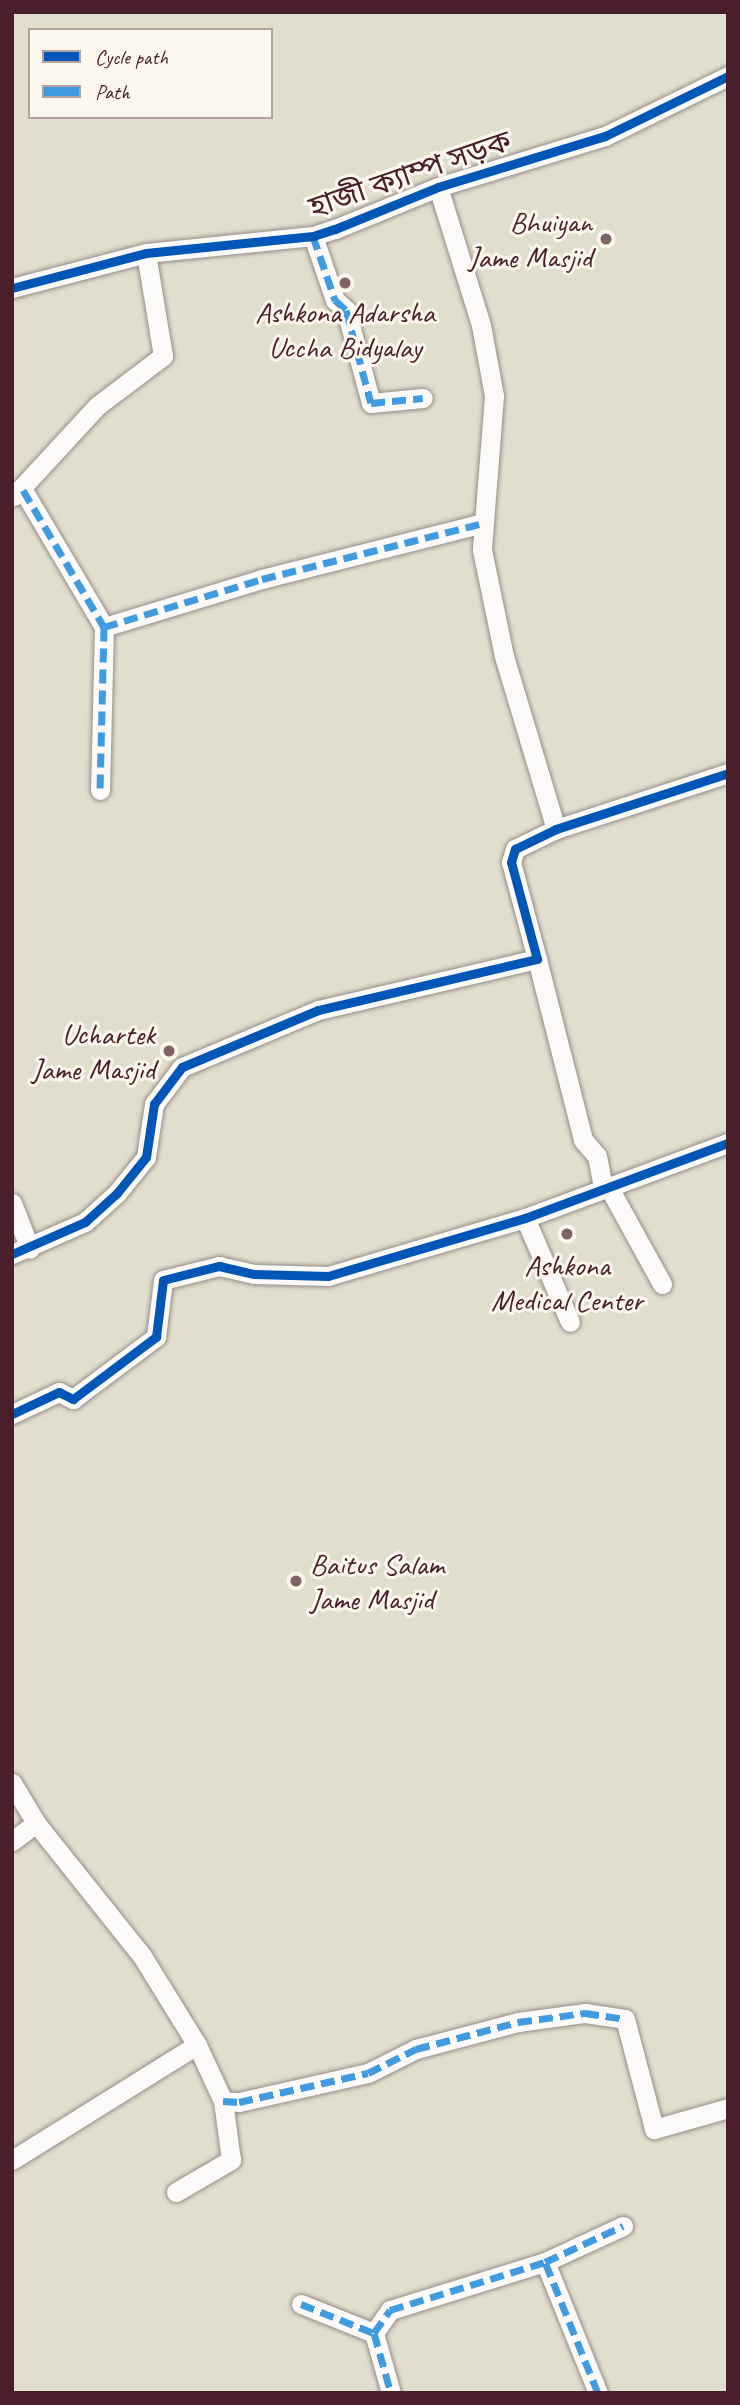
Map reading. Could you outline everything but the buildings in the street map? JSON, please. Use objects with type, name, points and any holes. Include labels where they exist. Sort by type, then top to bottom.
[{"type":"street","name":"হাজী ক্যাম্প সড়ক","points":[[12,288],[146,253],[313,236],[438,187],[605,136],[727,80]]},
{"type":"street","points":[[438,187],[481,325],[494,396],[482,550],[504,656],[556,829]]},
{"type":"street","points":[[313,236],[331,290],[346,310],[371,403],[423,398]]},
{"type":"street","points":[[100,790],[104,627],[18,494],[97,407],[163,356],[146,253]]},
{"type":"street","points":[[104,627],[262,579],[483,523]]},
{"type":"street","points":[[662,1284],[605,1187],[597,1156],[583,1140],[512,855],[556,829],[728,773]]},
{"type":"street","points":[[12,1203],[21,1252],[85,1222],[117,1193],[146,1157],[154,1104],[183,1067],[318,1010],[537,959]]},
{"type":"street","points":[[12,1414],[58,1392],[73,1399],[156,1337],[163,1280],[219,1266],[254,1273],[328,1276],[525,1218],[728,1143]]},
{"type":"street","points":[[525,1218],[570,1322]]},
{"type":"street","points":[[12,1783],[36,1823],[142,1956],[197,2045],[223,2101],[231,2160],[176,2192]]},
{"type":"street","points":[[12,1841],[36,1823]]},
{"type":"street","points":[[223,2101],[239,2102],[368,2073],[416,2049],[518,2022],[585,2013],[625,2019],[654,2129],[728,2108]]},
{"type":"street","points":[[12,2160],[110,2095],[197,2045]]},
{"type":"street","points":[[374,2333],[390,2310],[545,2262],[624,2226]]},
{"type":"street","points":[[545,2262],[598,2393]]},
{"type":"street","points":[[301,2304],[374,2333]]},
{"type":"street","points":[[374,2333],[391,2393]]},
{"type":"marked path","points":[[313,236],[335,300],[346,310],[371,403],[423,398]]},
{"type":"marked path","points":[[23,490],[104,627],[100,790]]},
{"type":"marked path","points":[[104,627],[262,579],[483,523]]},
{"type":"marked path","points":[[223,2101],[239,2102],[368,2073],[416,2049],[518,2022],[585,2013],[625,2019]]},
{"type":"marked path","points":[[598,2393],[545,2262],[623,2226]]},
{"type":"marked path","points":[[374,2333],[390,2310],[545,2262]]},
{"type":"marked path","points":[[301,2304],[374,2333],[391,2393]]},
{"type":"cycle path","points":[[12,288],[146,253],[313,236],[438,187],[605,136],[728,76]]},
{"type":"cycle path","points":[[12,1254],[85,1222],[117,1193],[146,1157],[154,1104],[182,1067],[318,1010],[537,959],[511,862],[515,849],[556,829],[728,773]]},
{"type":"cycle path","points":[[12,1414],[59,1392],[73,1399],[156,1337],[163,1280],[219,1266],[254,1274],[328,1276],[525,1218],[728,1143]]},
{"type":"place","name":"Bhuiyan Jame Masjid","points":[[606,239]]},
{"type":"place","name":"Ashkona Adarsha Uccha Bidyalay","points":[[345,283]]},
{"type":"place","name":"Uchartek Jame Masjid","points":[[169,1051]]},
{"type":"place","name":"Ashkona Medical Center","points":[[567,1234]]},
{"type":"place","name":"Baitus Salam Jame Masjid","points":[[296,1581]]}]
